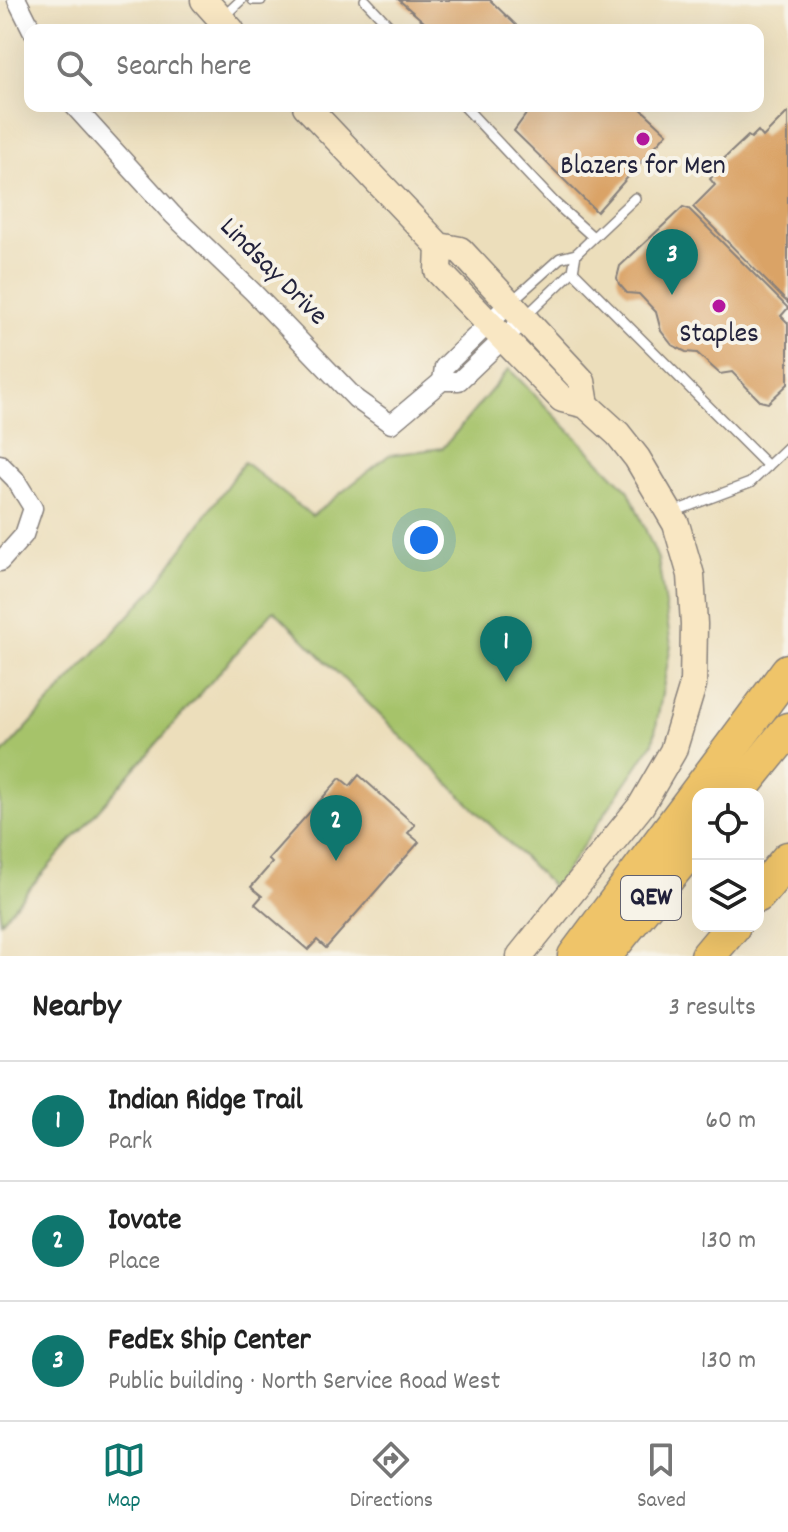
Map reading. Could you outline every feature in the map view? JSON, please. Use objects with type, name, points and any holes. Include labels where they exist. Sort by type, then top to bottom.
[{"type":"highway","points":[[575,956],[788,671]]},
{"type":"highway","points":[[741,788],[788,730]]},
{"type":"highway","name":"QEW","points":[[604,956],[692,847]]},
{"type":"highway","points":[[764,888],[788,859]]},
{"type":"highway","points":[[708,956],[728,932]]},
{"type":"street","points":[[17,0],[29,24]]},
{"type":"street","name":"Lindsay Drive","points":[[79,112],[173,215],[253,292],[356,399],[391,424],[442,381],[444,367],[517,311]]},
{"type":"street","points":[[312,112],[439,246],[460,250],[582,381],[586,405]]},
{"type":"street","points":[[439,246],[438,271],[562,399],[586,405],[618,434],[637,458],[676,524],[691,575],[693,685],[673,751],[641,806],[520,956]]},
{"type":"street","points":[[0,464],[15,479],[33,508],[24,535],[0,562]]},
{"type":"lane","points":[[219,16],[241,0]]},
{"type":"lane","points":[[253,0],[261,0]]},
{"type":"lane","points":[[365,0],[387,24]]},
{"type":"lane","points":[[470,112],[554,202],[593,237]]},
{"type":"lane","points":[[517,311],[560,258],[576,254],[635,198]]},
{"type":"lane","points":[[517,311],[573,271],[576,254]]},
{"type":"lane","points":[[573,271],[768,466]]},
{"type":"lane","points":[[669,513],[750,483],[788,447]]},
{"type":"green space","points":[[509,369],[629,491],[658,559],[671,645],[653,743],[554,888],[274,610],[0,922],[0,757],[154,588],[244,462],[312,516],[389,455],[443,448]]},
{"type":"building","points":[[399,0],[490,0],[515,24],[426,24]]},
{"type":"building","points":[[644,112],[667,133],[597,212],[514,131],[527,113]]},
{"type":"building","points":[[788,112],[788,303],[693,207],[715,185],[710,179],[717,171],[714,168],[748,136],[751,138],[758,131],[763,137]]},
{"type":"building","name":"Staples","points":[[683,207],[689,209],[788,308],[781,316],[788,323],[788,384],[768,403],[760,401],[732,372],[720,374],[697,353],[686,352],[672,345],[661,331],[656,312],[639,294],[627,293],[619,284],[620,266]]},
{"type":"building","points":[[359,775],[415,825],[408,833],[419,842],[326,948],[317,940],[308,950],[255,904],[262,896],[251,887],[272,863],[268,859],[340,778],[350,786]]},
{"type":"place","name":"Blazers for Men","points":[[643,139]]},
{"type":"place","name":"FedEx Ship Center","points":[[672,295]]},
{"type":"place","name":"Staples","points":[[719,306]]},
{"type":"place","name":"Indian Ridge Trail","points":[[506,682]]},
{"type":"place","name":"Iovate","points":[[336,861]]}]
